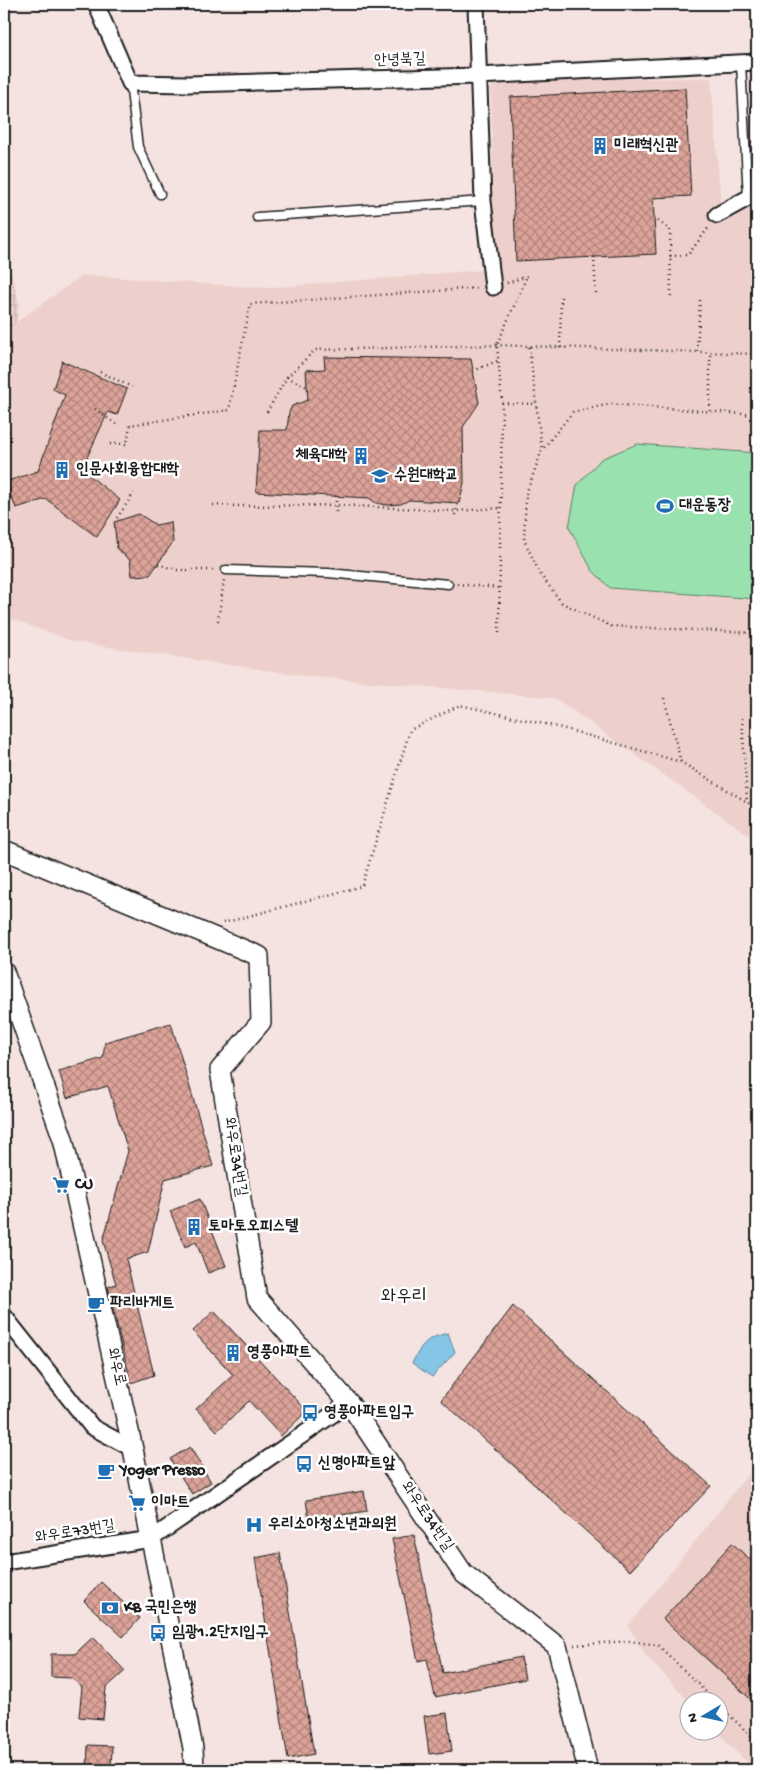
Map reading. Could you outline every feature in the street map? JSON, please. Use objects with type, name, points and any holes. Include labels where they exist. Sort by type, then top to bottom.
[{"type":"street","points":[[96,4],[130,83]]},
{"type":"street","points":[[476,4],[483,201],[493,287]]},
{"type":"street","name":"안녕북길","points":[[130,83],[188,84],[478,76],[757,62]]},
{"type":"street","points":[[717,215],[752,197]]},
{"type":"street","name":"와우로34번길","points":[[4,850],[259,956],[261,1022],[220,1070],[257,1298],[349,1403],[463,1572],[557,1646]]},
{"type":"street","name":"와우로","points":[[4,972],[63,1139],[133,1449],[193,1748],[194,1770]]},
{"type":"street","points":[[4,1316],[92,1427],[133,1449]]},
{"type":"street","points":[[151,1539],[349,1403]]},
{"type":"street","name":"와우로73번길","points":[[4,1562],[151,1539]]},
{"type":"street","points":[[557,1646],[588,1770]]},
{"type":"lane","points":[[741,63],[752,197]]},
{"type":"lane","points":[[130,83],[138,147],[160,194]]},
{"type":"lane","points":[[257,217],[483,201]]},
{"type":"lane","points":[[226,570],[328,574],[448,584]]},
{"type":"path","points":[[670,256],[688,255],[717,215]]},
{"type":"path","points":[[654,218],[670,230],[671,297]]},
{"type":"path","points":[[594,257],[596,296]]},
{"type":"path","points":[[110,444],[127,444],[130,425],[229,410],[250,304],[493,287],[526,276],[497,345],[502,402],[499,633]]},
{"type":"path","points":[[560,348],[561,295]]},
{"type":"path","points":[[697,351],[700,299]]},
{"type":"path","points":[[267,412],[287,376],[315,350],[497,345],[757,354]]},
{"type":"path","points":[[529,347],[542,450]]},
{"type":"path","points":[[710,353],[710,411]]},
{"type":"path","points":[[473,371],[497,360]]},
{"type":"path","points":[[100,372],[132,387]]},
{"type":"path","points":[[287,376],[307,387]]},
{"type":"path","points":[[502,402],[537,404]]},
{"type":"path","points":[[757,415],[611,404],[573,412],[542,450],[526,494],[524,540],[540,574],[562,603],[611,626],[757,633]]},
{"type":"path","points":[[95,409],[118,425]]},
{"type":"path","points":[[87,468],[100,468]]},
{"type":"path","points":[[117,518],[134,493]]},
{"type":"path","points":[[336,496],[336,512]]},
{"type":"path","points":[[455,515],[457,503]]},
{"type":"path","points":[[213,505],[336,505],[456,511],[500,508]]},
{"type":"path","points":[[158,564],[176,570],[226,570],[218,621]]},
{"type":"path","points":[[448,584],[500,588]]},
{"type":"path","points":[[664,698],[681,762]]},
{"type":"path","points":[[196,930],[362,886],[410,730],[460,705],[562,728],[681,762],[757,808]]},
{"type":"path","points":[[742,718],[747,801]]},
{"type":"path","points":[[557,1646],[629,1641],[658,1645],[706,1692]]},
{"type":"path","points":[[728,1714],[757,1742]]},
{"type":"shaded area","name":"수원대학교","points":[[711,78],[721,206],[749,208],[757,206],[757,841],[555,698],[305,676],[74,642],[4,616],[4,336],[16,322],[83,275],[267,288],[494,269],[491,80]]},
{"type":"shaded area","points":[[4,246],[19,303],[16,322],[4,336]]},
{"type":"shaded area","points":[[757,1460],[757,1770],[754,1770],[727,1742],[728,1692],[680,1692],[646,1656],[628,1626],[749,1473]]},
{"type":"green space","name":"대운동장","points":[[637,444],[757,453],[757,599],[610,588],[592,570],[569,527],[577,485],[601,459]]},
{"type":"water","points":[[448,1333],[455,1352],[432,1377],[412,1363],[426,1342],[434,1337]]},
{"type":"building","name":"미래혁신관","points":[[685,88],[691,196],[653,198],[656,254],[516,261],[510,97]]},
{"type":"building","name":"체육대학","points":[[324,357],[471,359],[479,403],[463,427],[464,483],[459,503],[409,500],[401,504],[387,505],[376,503],[369,498],[256,492],[260,430],[287,430],[289,412],[292,406],[308,400],[306,370],[325,369]]},
{"type":"building","name":"인문사회융합대학","points":[[62,361],[127,389],[117,415],[108,412],[84,464],[87,468],[86,473],[120,500],[97,537],[46,499],[16,508],[5,482],[38,471],[65,395],[53,389]]},
{"type":"building","points":[[139,514],[156,525],[171,522],[173,542],[150,575],[132,576],[130,560],[117,549],[114,522]]},
{"type":"building","points":[[171,1023],[213,1166],[165,1179],[148,1252],[126,1259],[154,1375],[131,1383],[108,1287],[116,1284],[103,1241],[128,1151],[108,1086],[67,1098],[59,1071],[103,1058],[105,1042]]},
{"type":"building","name":"토마토오피스텔","points":[[200,1199],[226,1266],[208,1273],[196,1242],[185,1247],[170,1211]]},
{"type":"building","points":[[513,1306],[711,1486],[630,1571],[441,1400]]},
{"type":"building","name":"영풍아파트","points":[[214,1311],[307,1411],[281,1436],[249,1401],[217,1431],[196,1409],[233,1375],[193,1331]]},
{"type":"building","points":[[190,1447],[211,1482],[192,1494],[170,1459]]},
{"type":"building","points":[[364,1491],[367,1511],[309,1520],[306,1500]]},
{"type":"building","points":[[414,1535],[443,1673],[521,1657],[525,1679],[435,1697],[427,1659],[418,1661],[392,1539]]},
{"type":"building","points":[[732,1543],[757,1566],[757,1705],[663,1619]]},
{"type":"building","points":[[280,1553],[314,1754],[288,1759],[255,1558]]},
{"type":"building","points":[[101,1582],[140,1618],[123,1637],[84,1601]]},
{"type":"building","points":[[93,1637],[125,1671],[106,1688],[103,1719],[79,1717],[82,1687],[71,1678],[51,1677],[51,1654],[75,1654]]},
{"type":"building","points":[[447,1713],[452,1751],[429,1754],[424,1716]]},
{"type":"building","points":[[88,1745],[112,1746],[111,1770],[87,1770]]},
{"type":"place","name":"미래혁신관","points":[[600,146]]},
{"type":"place","name":"체육대학","points":[[361,456]]},
{"type":"place","name":"인문사회융합대학","points":[[62,470]]},
{"type":"place","name":"수원대학교","points":[[380,476]]},
{"type":"place","name":"대운동장","points":[[665,506]]},
{"type":"place","name":"CU","points":[[61,1185]]},
{"type":"place","name":"토마토오피스텔","points":[[194,1227]]},
{"type":"place","name":"파리바게트","points":[[96,1304]]},
{"type":"place","name":"영풍아파트","points":[[233,1353]]},
{"type":"place","name":"영풍아파트입구","points":[[310,1413]]},
{"type":"place","name":"신명아파트앞","points":[[304,1464]]},
{"type":"place","name":"Yoger Presso","points":[[106,1471]]},
{"type":"place","name":"이마트","points":[[137,1503]]},
{"type":"place","name":"우리소아청소년과의원","points":[[254,1525]]},
{"type":"place","name":"KB 국민은행","points":[[110,1608]]},
{"type":"place","name":"임광1.2단지입구","points":[[158,1633]]},
{"type":"district","name":"와우리","points":[[404,1297]]}]
